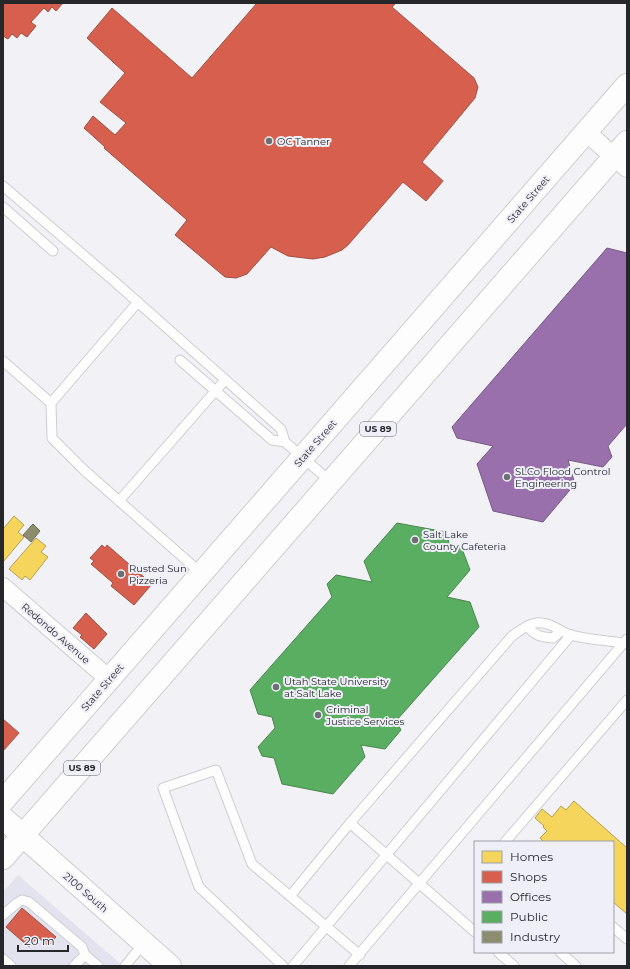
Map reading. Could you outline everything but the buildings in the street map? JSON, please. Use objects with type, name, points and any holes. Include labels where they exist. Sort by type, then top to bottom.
[{"type":"main road","name":"State Street","points":[[3,801],[627,85]]},
{"type":"main road","name":"US 89","points":[[3,858],[331,482],[623,156]]},
{"type":"main road","name":"2100 South","points":[[3,818],[170,966]]},
{"type":"street","points":[[586,132],[623,156]]},
{"type":"street","name":"Redondo Avenue","points":[[3,587],[109,679]]},
{"type":"lane","points":[[3,186],[138,302],[281,429],[285,442]]},
{"type":"lane","points":[[3,207],[53,251]]},
{"type":"lane","points":[[138,302],[51,403],[52,438],[84,470],[201,573]]},
{"type":"lane","points":[[180,360],[272,440],[285,442],[331,482]]},
{"type":"lane","points":[[3,361],[51,403]]},
{"type":"lane","points":[[119,501],[225,380]]},
{"type":"lane","points":[[290,896],[350,823],[512,636],[527,626],[537,623],[546,623],[561,632],[571,635],[625,641]]},
{"type":"lane","points":[[527,626],[535,634],[543,638],[553,638],[561,632]]},
{"type":"lane","points":[[293,966],[571,635]]},
{"type":"lane","points":[[349,966],[360,955],[625,641]]},
{"type":"lane","points":[[508,841],[627,700]]},
{"type":"lane","points":[[283,966],[199,887],[163,788],[216,770],[252,864],[360,955]]},
{"type":"lane","points":[[350,823],[474,931]]},
{"type":"lane","points":[[3,915],[22,900],[29,902],[82,947],[85,954],[98,966]]},
{"type":"lane","points":[[614,928],[627,939]]},
{"type":"lane","points":[[125,966],[144,943]]},
{"type":"lane","points":[[499,953],[514,966]]},
{"type":"lane","points":[[561,953],[576,966]]},
{"type":"lane","points":[[74,966],[85,954]]},
{"type":"lane","points":[[3,959],[11,966]]},
{"type":"shaded area","points":[[18,875],[123,966],[3,966],[3,892]]},
{"type":"place","name":"OC Tanner","points":[[269,141]]},
{"type":"place","name":"SLCo Flood Control Engineering","points":[[507,477]]},
{"type":"place","name":"Salt Lake County Cafeteria","points":[[415,540]]},
{"type":"place","name":"Rusted Sun Pizzeria","points":[[121,574]]},
{"type":"place","name":"Utah State University at Salt Lake","points":[[276,687]]},
{"type":"place","name":"Criminal Justice Services","points":[[318,715]]}]
